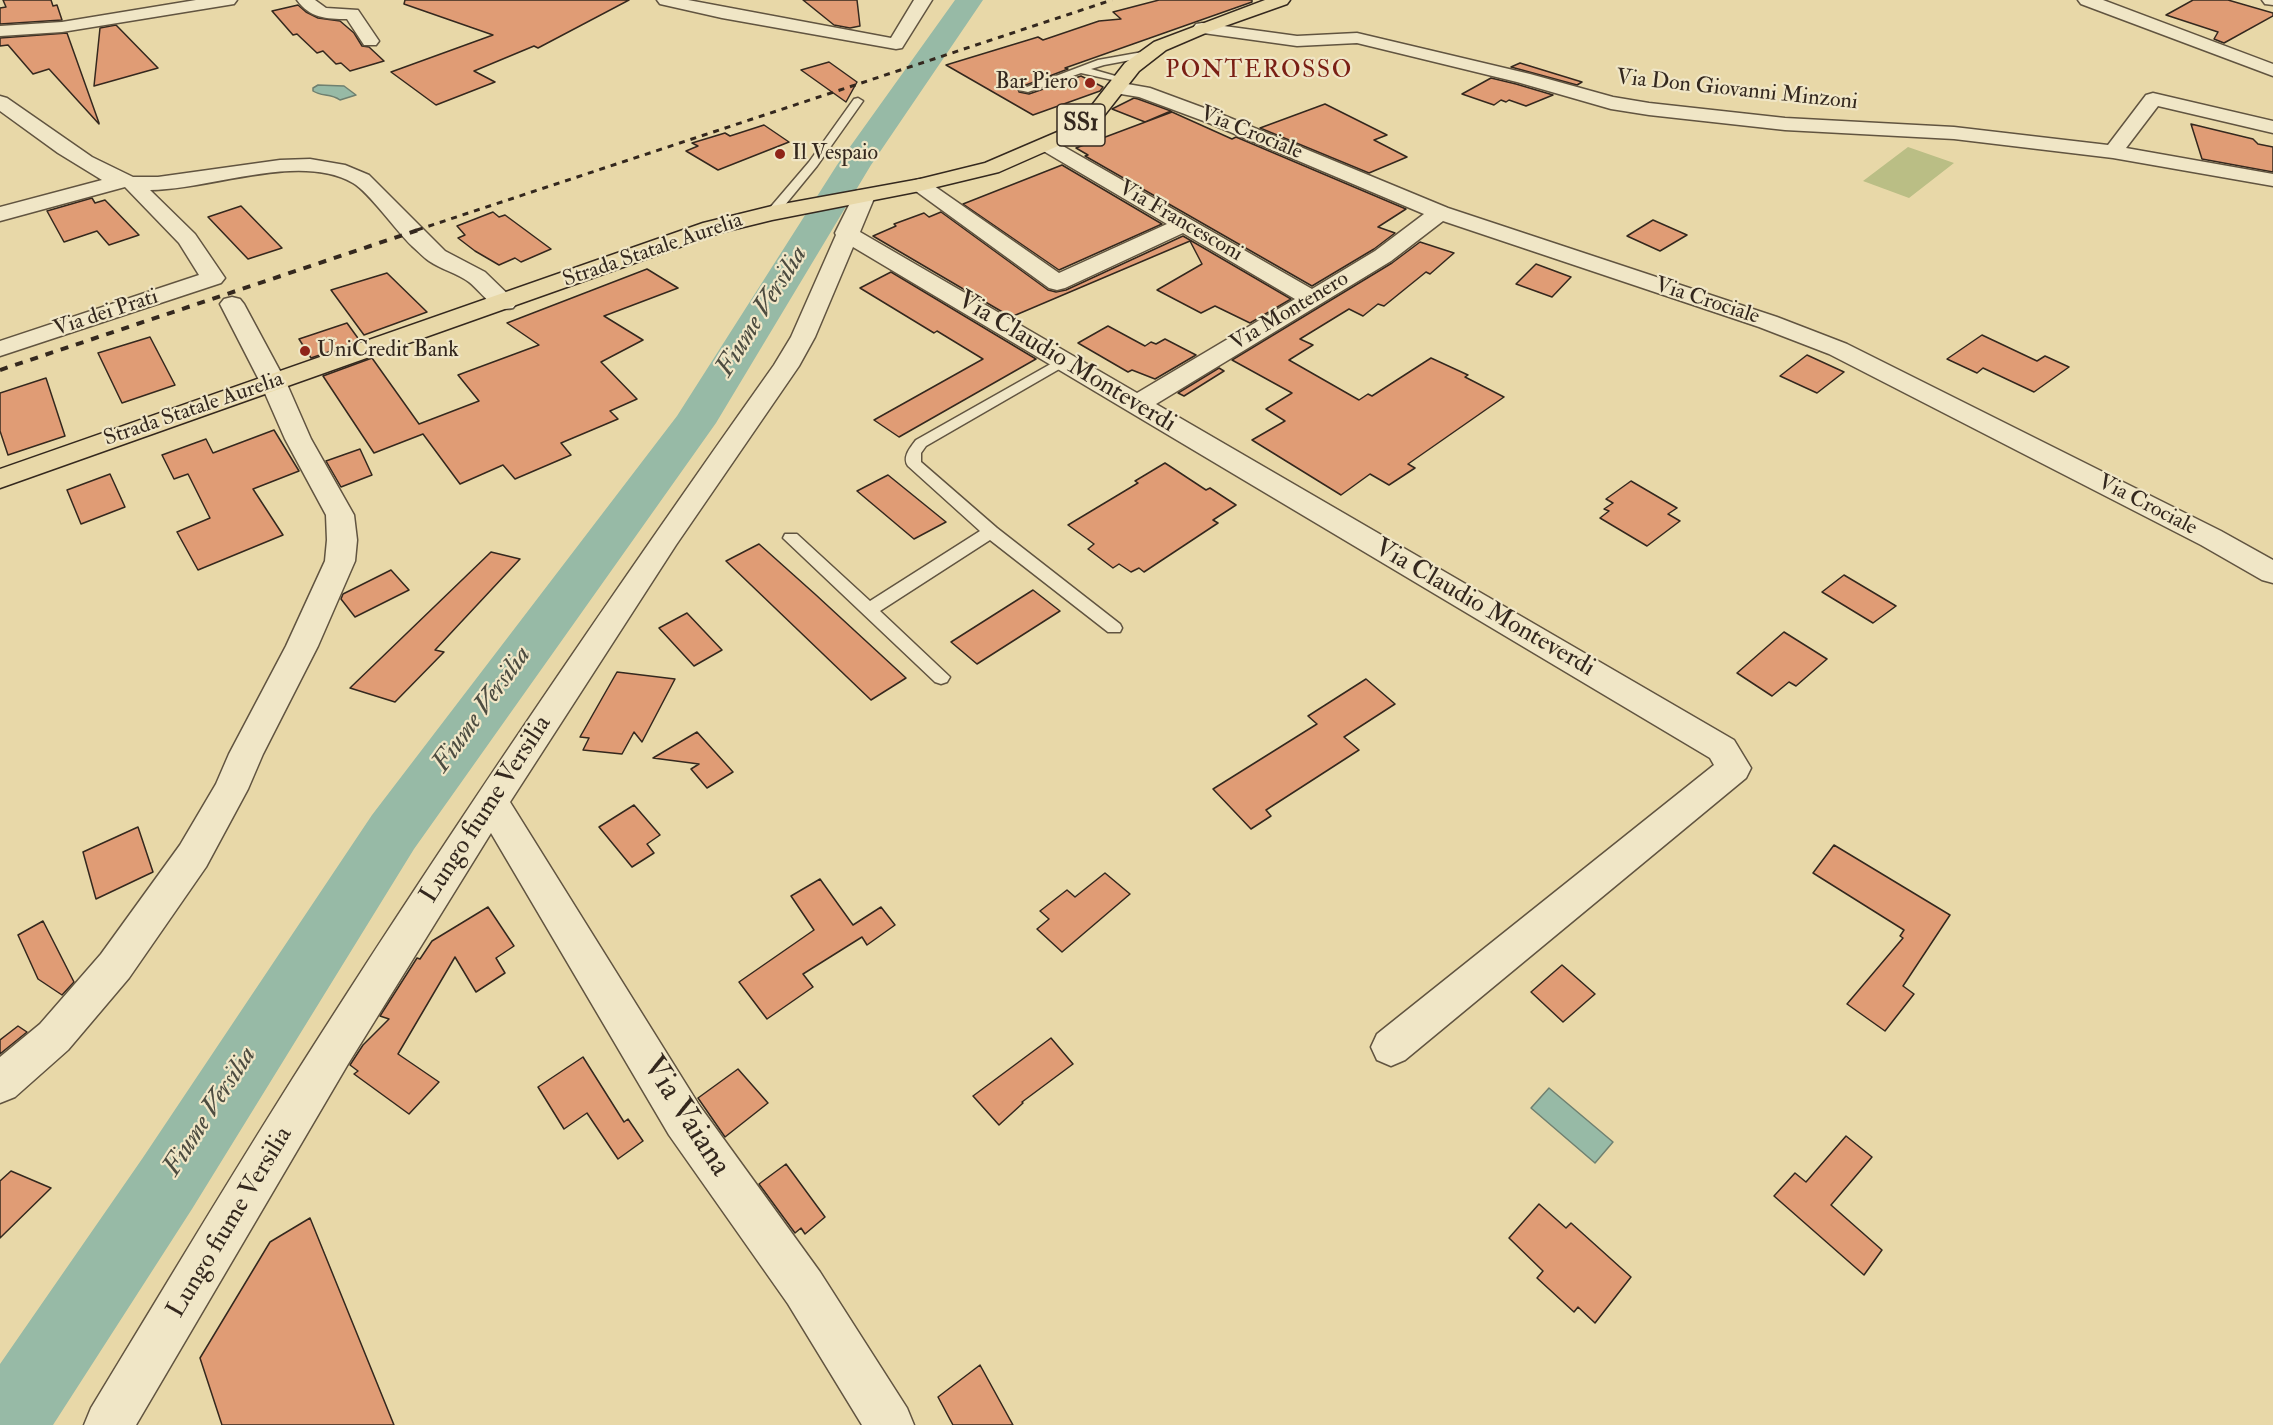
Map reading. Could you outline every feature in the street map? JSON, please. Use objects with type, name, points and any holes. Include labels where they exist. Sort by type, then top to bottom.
[{"type":"main road","name":"Strada Statale Aurelia","points":[[0,479],[505,303],[711,228],[772,213],[920,185],[992,168],[1069,134],[1096,113],[1148,54],[1202,28],[1281,0]]},
{"type":"street","points":[[0,31],[62,27],[228,0]]},
{"type":"street","points":[[306,0],[311,9],[318,13],[352,14],[370,41]]},
{"type":"street","points":[[666,0],[722,13],[896,44],[923,0]]},
{"type":"street","points":[[2087,0],[2273,70]]},
{"type":"street","name":"Via Don Giovanni Minzoni","points":[[1202,28],[1297,41],[1357,38],[1523,78],[1602,101],[1649,109],[1785,124],[1954,133],[2113,152],[2273,180]]},
{"type":"street","name":"Via Crociale","points":[[1119,85],[1216,119],[1440,213],[1532,246],[1768,322],[1838,349],[2211,538],[2273,573]]},
{"type":"street","points":[[2113,152],[2153,99],[2273,127]]},
{"type":"street","points":[[0,102],[105,173],[126,182]]},
{"type":"street","name":"Via Francesconi","points":[[1047,145],[1313,299]]},
{"type":"street","points":[[0,214],[126,182],[292,166],[325,167],[352,173],[362,179],[417,239],[437,256],[477,277],[505,303]]},
{"type":"street","name":"Via dei Prati","points":[[0,349],[213,278],[187,239],[126,182]]},
{"type":"street","points":[[920,185],[1057,283],[1185,224]]},
{"type":"street","name":"Lungo fiume Versilia","points":[[108,1425],[333,1050],[491,802],[666,538],[786,366],[803,336],[858,197]]},
{"type":"street","name":"Via Montenero","points":[[1136,405],[1383,256],[1440,213]]},
{"type":"street","name":"Via Claudio Monteverdi","points":[[846,232],[1136,405],[1722,748],[1734,768],[1391,1047]]},
{"type":"street","points":[[0,1083],[54,1037],[115,966],[193,856],[231,789],[246,754],[302,646],[340,561],[342,540],[340,515],[298,439],[273,382],[232,304]]},
{"type":"street","name":"Via Vaiana","points":[[491,802],[684,1120],[804,1288],[890,1425]]},
{"type":"lane","points":[[1024,90],[1102,62],[1148,54]]},
{"type":"lane","points":[[1081,70],[1119,85]]},
{"type":"lane","points":[[772,213],[813,164],[858,101]]},
{"type":"lane","points":[[1063,360],[921,443],[914,453],[913,463],[991,532],[1114,628]]},
{"type":"lane","points":[[870,609],[991,532]]},
{"type":"lane","points":[[791,538],[941,677]]},
{"type":"green space","points":[[1908,147],[1954,163],[1909,198],[1863,181]]},
{"type":"shaded area","points":[[318,85],[344,86],[356,95],[340,100],[313,91],[313,88]]},
{"type":"shaded area","points":[[1549,1088],[1613,1142],[1595,1163],[1531,1108]]},
{"type":"building","points":[[3,0],[51,0],[53,6],[57,5],[62,20],[0,24],[0,8],[6,7]]},
{"type":"building","points":[[405,0],[629,0],[538,48],[534,46],[474,71],[495,82],[436,105],[391,72],[493,35],[404,4]]},
{"type":"building","points":[[803,0],[857,0],[860,26],[850,28],[834,25]]},
{"type":"building","points":[[1159,0],[1252,0],[1252,2],[1065,68],[1068,69],[1018,88],[1019,92],[1029,94],[1081,76],[1103,87],[1100,91],[1033,115],[946,65],[1038,37],[1043,40],[1099,21],[1121,19],[1113,12]]},
{"type":"building","points":[[2193,0],[2228,0],[2273,13],[2273,16],[2224,43],[2214,39],[2218,32],[2166,15]]},
{"type":"building","points":[[298,5],[318,18],[340,21],[354,33],[362,46],[369,47],[384,61],[350,71],[341,63],[336,64],[323,51],[317,53],[297,34],[293,35],[272,11]]},
{"type":"building","points":[[116,25],[158,68],[94,86],[100,28]]},
{"type":"building","points":[[67,33],[99,124],[49,69],[33,74],[8,45],[0,46],[0,38]]},
{"type":"building","points":[[829,62],[857,82],[846,102],[801,70]]},
{"type":"building","points":[[1520,63],[1582,82],[1577,85],[1511,67]]},
{"type":"building","points":[[1491,78],[1553,95],[1526,106],[1509,100],[1506,102],[1501,100],[1494,105],[1462,94]]},
{"type":"building","points":[[1134,98],[1171,111],[1145,122],[1112,109]]},
{"type":"building","points":[[1325,104],[1387,135],[1374,140],[1407,157],[1369,173],[1260,128]]},
{"type":"building","points":[[1172,112],[1232,139],[1236,137],[1406,209],[1378,227],[1395,233],[1374,249],[1312,286],[1085,156],[1088,155],[1076,148]]},
{"type":"building","points":[[2191,124],[2253,139],[2258,144],[2273,147],[2273,172],[2202,159]]},
{"type":"building","points":[[764,125],[789,142],[718,170],[686,151],[698,146],[692,143],[725,133],[730,136]]},
{"type":"building","points":[[1062,165],[1162,224],[1059,270],[963,204]]},
{"type":"building","points":[[92,198],[95,203],[105,200],[139,235],[109,245],[97,231],[64,242],[47,211]]},
{"type":"building","points":[[241,206],[282,248],[248,259],[208,217]]},
{"type":"building","points":[[493,212],[499,217],[505,215],[551,249],[521,262],[515,258],[499,265],[458,238],[465,235],[457,226]]},
{"type":"building","points":[[941,212],[1048,290],[1056,292],[1066,290],[1183,236],[1291,299],[1250,323],[1215,306],[1201,313],[1157,290],[1202,264],[1190,241],[1011,317],[873,236],[896,226],[894,224],[924,213],[929,217]]},
{"type":"building","points":[[1653,220],[1687,235],[1660,251],[1627,236]]},
{"type":"building","points":[[1420,242],[1454,253],[1430,274],[1426,272],[1384,306],[1378,304],[1363,316],[1349,309],[1300,339],[1313,345],[1289,360],[1359,400],[1368,394],[1372,396],[1431,358],[1468,375],[1465,377],[1504,397],[1408,464],[1415,468],[1389,485],[1370,474],[1341,495],[1252,440],[1285,421],[1266,409],[1292,393],[1232,360],[1392,263]]},
{"type":"building","points":[[1536,264],[1571,277],[1552,297],[1516,284]]},
{"type":"building","points":[[647,269],[678,288],[604,316],[643,340],[601,362],[637,399],[610,411],[618,419],[561,443],[571,455],[515,479],[503,465],[460,484],[423,434],[374,453],[323,376],[372,358],[419,424],[479,401],[458,375],[539,345],[507,323]]},
{"type":"building","points":[[891,272],[1036,359],[899,437],[874,420],[983,359],[937,331],[934,333],[860,288]]},
{"type":"building","points":[[387,273],[427,312],[364,335],[331,290]]},
{"type":"building","points":[[347,323],[360,341],[311,358],[299,339]]},
{"type":"building","points":[[1108,326],[1145,346],[1165,339],[1196,355],[1155,379],[1132,370],[1128,372],[1078,343]]},
{"type":"building","points":[[1982,335],[2037,361],[2045,356],[2069,367],[2034,392],[1983,368],[1977,373],[1947,359]]},
{"type":"building","points":[[150,337],[175,385],[122,403],[98,353]]},
{"type":"building","points":[[1807,355],[1844,372],[1817,393],[1780,376]]},
{"type":"building","points":[[1219,368],[1224,371],[1184,396],[1178,393]]},
{"type":"building","points":[[46,378],[65,436],[8,455],[0,431],[0,393]]},
{"type":"building","points":[[274,430],[299,471],[253,489],[283,535],[198,570],[177,532],[210,518],[188,474],[174,479],[162,455],[206,439],[213,453]]},
{"type":"building","points":[[360,449],[372,475],[341,487],[326,461]]},
{"type":"building","points":[[1165,463],[1206,490],[1210,488],[1236,505],[1213,520],[1218,523],[1144,572],[1139,568],[1131,572],[1119,564],[1113,568],[1088,549],[1094,544],[1068,525],[1138,483],[1135,481]]},
{"type":"building","points":[[110,474],[125,507],[81,524],[67,490]]},
{"type":"building","points":[[888,475],[946,522],[914,539],[857,491]]},
{"type":"building","points":[[1631,481],[1677,508],[1668,514],[1680,521],[1647,546],[1600,518],[1609,511],[1604,509],[1613,503],[1606,499]]},
{"type":"building","points":[[759,544],[906,678],[871,700],[726,561]]},
{"type":"building","points":[[491,552],[520,559],[435,650],[444,652],[395,702],[350,688]]},
{"type":"building","points":[[391,570],[409,590],[355,617],[341,599],[343,594]]},
{"type":"building","points":[[1844,575],[1896,606],[1873,623],[1822,592]]},
{"type":"building","points":[[1033,590],[1060,611],[977,664],[951,642]]},
{"type":"building","points":[[687,613],[722,650],[694,666],[659,628]]},
{"type":"building","points":[[1784,632],[1827,659],[1796,686],[1789,682],[1772,696],[1737,673]]},
{"type":"building","points":[[617,672],[675,679],[642,742],[634,732],[622,754],[583,750],[589,738],[580,737]]},
{"type":"building","points":[[1366,679],[1395,704],[1344,737],[1359,750],[1266,810],[1271,816],[1251,829],[1213,789],[1317,724],[1308,716]]},
{"type":"building","points":[[697,732],[733,772],[707,788],[691,769],[699,764],[653,758]]},
{"type":"building","points":[[634,805],[660,835],[647,844],[654,853],[632,867],[599,827]]},
{"type":"building","points":[[138,827],[153,872],[96,899],[83,852]]},
{"type":"building","points":[[1834,845],[1950,915],[1903,986],[1914,994],[1885,1031],[1847,1004],[1903,938],[1900,936],[1904,930],[1813,873]]},
{"type":"building","points":[[1105,873],[1130,894],[1062,952],[1037,929],[1049,919],[1040,911],[1067,890],[1075,897]]},
{"type":"building","points":[[820,879],[853,925],[881,907],[895,925],[867,945],[862,937],[803,974],[813,987],[767,1019],[739,982],[814,930],[791,896]]},
{"type":"building","points":[[488,907],[514,946],[496,958],[505,973],[476,992],[455,957],[398,1054],[439,1082],[409,1114],[354,1074],[358,1071],[350,1065],[363,1045],[389,1019],[380,1016],[417,958],[420,959],[432,941]]},
{"type":"building","points":[[43,921],[74,982],[62,995],[38,979],[18,935]]},
{"type":"building","points":[[1562,965],[1595,994],[1563,1022],[1531,992]]},
{"type":"building","points":[[18,1026],[27,1032],[0,1054],[0,1040]]},
{"type":"building","points":[[1051,1038],[1073,1064],[1022,1102],[999,1125],[973,1096]]},
{"type":"building","points":[[583,1057],[624,1122],[628,1119],[643,1141],[618,1159],[587,1113],[564,1129],[538,1087]]},
{"type":"building","points":[[738,1069],[768,1103],[725,1137],[698,1098]]},
{"type":"building","points":[[1846,1136],[1872,1157],[1831,1205],[1882,1250],[1864,1275],[1774,1196],[1795,1173],[1806,1182]]},
{"type":"building","points":[[786,1164],[825,1217],[805,1234],[801,1228],[795,1233],[759,1184]]},
{"type":"building","points":[[11,1171],[51,1188],[0,1238],[0,1181]]},
{"type":"building","points":[[1539,1204],[1566,1228],[1571,1223],[1631,1277],[1595,1323],[1578,1307],[1574,1312],[1537,1278],[1543,1271],[1509,1238]]},
{"type":"building","points":[[310,1218],[394,1425],[222,1425],[200,1358],[270,1242]]},
{"type":"building","points":[[980,1365],[1013,1425],[953,1425],[938,1397]]},
{"type":"waterway","name":"Fiume Versilia","points":[[6,1425],[167,1184],[393,832],[694,423],[854,165],[969,0]]},
{"type":"railway","points":[[417,230],[1112,0]]},
{"type":"railway","points":[[0,370],[421,229]]},
{"type":"place","name":"Bar Piero","points":[[1090,83]]},
{"type":"place","name":"Il Vespaio","points":[[780,154]]},
{"type":"place","name":"UniCredit Bank","points":[[305,351]]},
{"type":"district","name":"PONTEROSSO","points":[[1259,72]]}]
